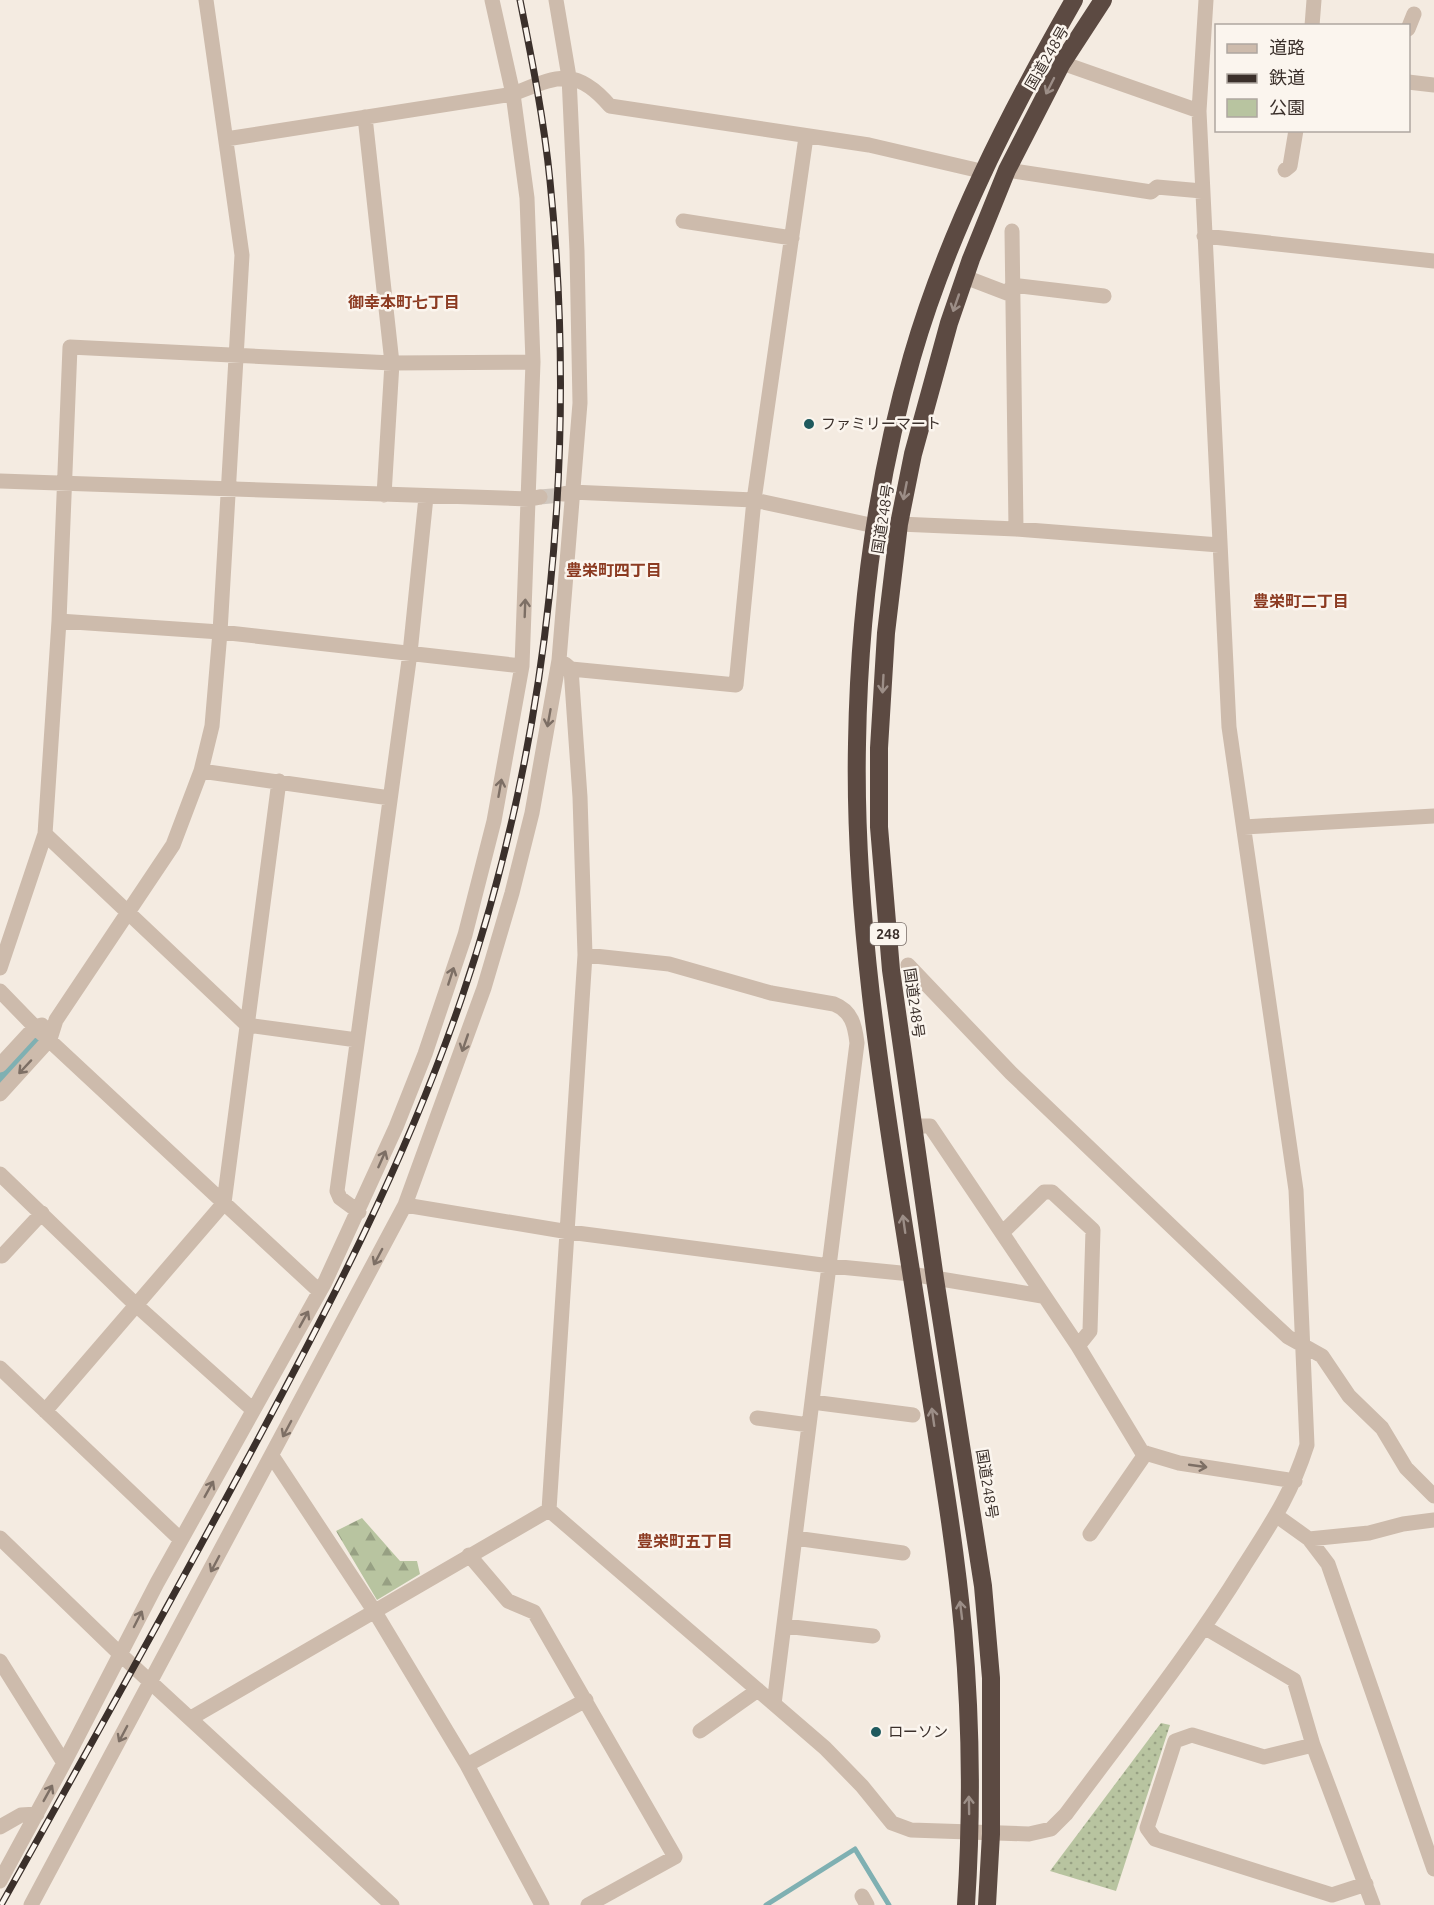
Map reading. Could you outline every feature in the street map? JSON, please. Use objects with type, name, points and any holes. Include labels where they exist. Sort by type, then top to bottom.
[{"type":"highway","name":"国道248号","points":[[966,1905],[970,1834],[963,1628],[911,1274],[867,950],[856,747],[860,670],[875,526],[912,357],[945,259],[1043,54],[1074,0]]},
{"type":"highway","name":"国道248号","points":[[987,1905],[991,1834],[991,1678],[983,1586],[935,1279],[891,970],[879,827],[879,748],[898,524],[913,454],[965,277],[1007,170],[1062,63],[1102,0]]},
{"type":"street","points":[[0,1094],[50,1039],[56,1020],[174,845],[201,771],[212,726],[220,632],[242,255],[206,0]]},
{"type":"street","points":[[0,1881],[181,1540],[320,1292],[358,1212],[425,1054],[465,934],[494,821],[522,666],[534,498],[533,362],[527,198],[513,94],[492,0]]},
{"type":"street","points":[[549,1510],[569,1232],[585,955],[580,797],[565,664],[567,493],[580,403],[577,251],[569,77],[556,0]]},
{"type":"street","points":[[549,1510],[825,1748],[862,1786],[892,1823],[911,1830],[970,1834],[1029,1834],[1051,1829],[1066,1814],[1204,1627],[1277,1516],[1295,1480],[1307,1445],[1305,1346],[1296,1190],[1229,727],[1199,111],[1209,55],[1206,0]]},
{"type":"street","points":[[1312,24],[1314,0]]},
{"type":"street","points":[[1410,24],[1414,14]]},
{"type":"street","points":[[1043,54],[1062,63],[1199,111]]},
{"type":"street","points":[[226,139],[513,94],[558,76],[569,77],[598,93],[610,106],[869,146],[985,172]]},
{"type":"street","points":[[1410,82],[1434,86]]},
{"type":"street","points":[[365,117],[392,363],[384,495]]},
{"type":"street","points":[[1285,170],[1290,165],[1296,132]]},
{"type":"street","points":[[565,664],[736,685],[754,500],[806,137]]},
{"type":"street","points":[[1007,170],[1151,192],[1157,187],[1202,191]]},
{"type":"street","points":[[683,221],[792,238]]},
{"type":"street","points":[[1012,231],[1016,529]]},
{"type":"street","points":[[1204,236],[1434,261]]},
{"type":"street","points":[[965,277],[1012,290],[1104,296]]},
{"type":"street","points":[[0,968],[45,834],[59,621],[70,347],[392,363],[533,362]]},
{"type":"street","points":[[0,481],[426,497],[534,498]]},
{"type":"street","points":[[567,493],[754,500],[875,526],[898,524],[1016,529],[1219,545]]},
{"type":"street","points":[[358,1212],[340,1198],[337,1191],[410,653],[426,497]]},
{"type":"street","points":[[59,621],[220,632],[522,666]]},
{"type":"street","points":[[31,1905],[405,1205],[461,1055],[502,927],[532,813],[565,664]]},
{"type":"street","points":[[201,771],[390,798]]},
{"type":"street","points":[[45,1411],[224,1203],[279,781]]},
{"type":"street","points":[[1244,827],[1434,816]]},
{"type":"street","points":[[45,834],[247,1025],[357,1040]]},
{"type":"street","points":[[585,955],[669,964],[771,993],[834,1004],[842,1007],[852,1018],[857,1043],[774,1704]]},
{"type":"street","points":[[908,964],[1084,1144],[1288,1337],[1322,1356],[1349,1396],[1382,1428],[1406,1468],[1434,1496]]},
{"type":"street","points":[[0,991],[34,1027],[50,1039],[320,1292]]},
{"type":"street","points":[[0,1065],[34,1027],[56,1020]]},
{"type":"street","points":[[857,1043],[878,1039]]},
{"type":"street","points":[[913,1126],[930,1126],[1003,1232],[1042,1296],[1078,1346],[1144,1453],[1179,1463],[1295,1480]]},
{"type":"street","points":[[0,1174],[136,1305],[253,1410]]},
{"type":"street","points":[[1003,1232],[1044,1192],[1052,1192],[1093,1230],[1090,1331],[1078,1346]]},
{"type":"street","points":[[405,1205],[569,1232],[830,1266],[911,1274],[1042,1296]]},
{"type":"street","points":[[2,1256],[42,1213]]},
{"type":"street","points":[[0,1368],[181,1540]]},
{"type":"street","points":[[812,1402],[913,1415]]},
{"type":"street","points":[[757,1418],[809,1425]]},
{"type":"street","points":[[1090,1534],[1144,1453]]},
{"type":"street","points":[[272,1456],[375,1612],[467,1766],[542,1905]]},
{"type":"street","points":[[191,1718],[549,1510]]},
{"type":"street","points":[[1277,1516],[1309,1539],[1328,1564],[1434,1869]]},
{"type":"street","points":[[1309,1539],[1369,1533],[1403,1524],[1434,1520]]},
{"type":"street","points":[[0,1538],[151,1683],[393,1905]]},
{"type":"street","points":[[795,1538],[903,1553]]},
{"type":"street","points":[[469,1555],[508,1601],[534,1612],[675,1857],[588,1905]]},
{"type":"street","points":[[784,1626],[873,1636]]},
{"type":"street","points":[[1204,1627],[1294,1680],[1313,1745],[1373,1905]]},
{"type":"street","points":[[0,1661],[64,1763]]},
{"type":"street","points":[[700,1731],[758,1690]]},
{"type":"street","points":[[467,1766],[586,1700]]},
{"type":"street","points":[[1313,1745],[1264,1757],[1192,1735],[1175,1741],[1147,1828],[1155,1839],[1332,1895],[1366,1884]]},
{"type":"street","points":[[0,1827],[21,1815],[37,1814]]},
{"type":"green space","points":[[362,1518],[400,1561],[417,1561],[420,1574],[377,1600],[336,1531]]},
{"type":"green space","points":[[1161,1723],[1170,1725],[1116,1891],[1050,1871]]},
{"type":"waterway","points":[[0,1081],[30,1046]]},
{"type":"waterway","points":[[766,1905],[855,1849],[889,1905]]},
{"type":"tunnel","points":[[540,497],[562,495]]},
{"type":"railway","points":[[1,1905],[213,1522],[334,1295],[416,1119],[462,997],[492,899],[517,798],[536,697],[550,594],[558,490],[560,387],[558,284],[550,181],[541,113],[520,0]]},
{"type":"place","name":"ファミリーマート","points":[[809,424]]},
{"type":"place","name":"ローソン","points":[[876,1732]]},
{"type":"district","name":"御幸本町七丁目","points":[[404,302]]},
{"type":"district","name":"豊栄町四丁目","points":[[614,570]]},
{"type":"district","name":"豊栄町二丁目","points":[[1301,601]]},
{"type":"district","name":"豊栄町五丁目","points":[[685,1541]]}]
